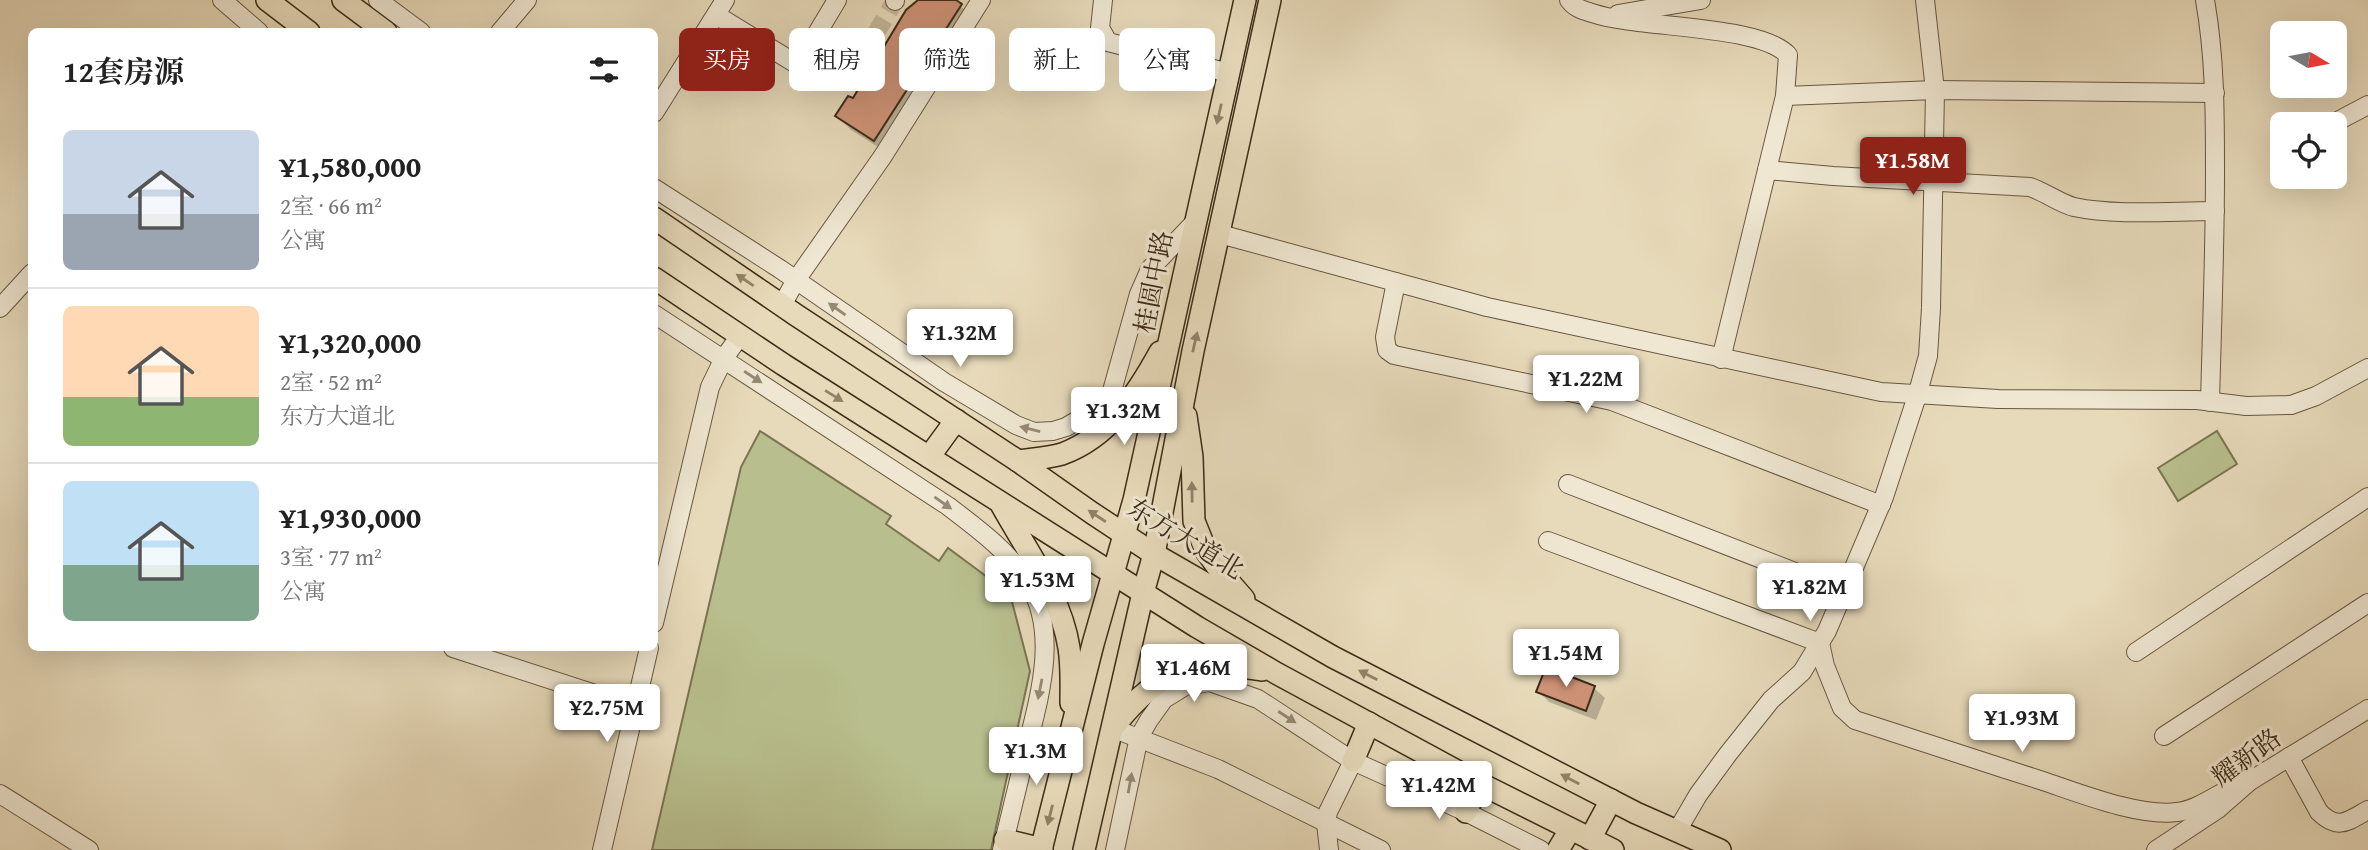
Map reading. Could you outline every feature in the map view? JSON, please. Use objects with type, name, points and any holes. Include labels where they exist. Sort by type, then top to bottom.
[{"type":"main road","points":[[267,0],[304,28]]},
{"type":"main road","points":[[343,0],[381,28]]},
{"type":"main road","name":"桂圆中路","points":[[1042,849],[1093,644],[1125,535],[1245,0]]},
{"type":"main road","name":"桂圆中路","points":[[1084,850],[1154,554],[1183,402],[1270,0]]},
{"type":"main road","name":"东方大道北","points":[[658,221],[1154,554],[1332,657],[1611,800],[1720,850]]},
{"type":"main road","points":[[658,281],[999,502],[1276,673],[1479,783],[1613,850]]},
{"type":"main road","points":[[1018,461],[1062,454],[1094,437],[1119,416],[1145,379],[1173,329]]},
{"type":"main road","points":[[1183,402],[1192,457],[1194,521],[1206,551],[1257,613]]},
{"type":"main road","points":[[929,457],[956,420]]},
{"type":"main road","points":[[999,502],[1038,565],[1058,610],[1069,648],[1071,733]]},
{"type":"main road","points":[[1112,728],[1137,699],[1160,680],[1185,669],[1242,667],[1276,673]]},
{"type":"main road","points":[[1353,761],[1369,723]]},
{"type":"main road","points":[[1466,812],[1479,783]]},
{"type":"main road","points":[[1590,839],[1611,800]]},
{"type":"main road","points":[[1558,850],[1570,830]]},
{"type":"main road","points":[[1003,845],[1042,849]]},
{"type":"street","points":[[222,0],[249,28]]},
{"type":"street","points":[[251,28],[267,0]]},
{"type":"street","points":[[378,0],[416,28]]},
{"type":"street","points":[[503,28],[527,0]]},
{"type":"street","points":[[820,28],[837,0]]},
{"type":"street","points":[[782,305],[796,280],[883,156],[981,0]]},
{"type":"street","points":[[1103,0],[1100,28],[1108,42],[1228,73]]},
{"type":"street","points":[[1569,0],[1575,7],[1609,19],[1734,34],[1771,43],[1788,55],[1785,96],[1721,359]]},
{"type":"street","points":[[1609,19],[1617,15],[1701,0]]},
{"type":"street","points":[[1677,831],[1698,795],[1728,754],[1771,700],[1801,672],[1828,631],[1881,505],[1917,396],[1928,356],[1931,308],[1935,90],[1925,0]]},
{"type":"street","points":[[2205,0],[2212,42],[2215,93],[2210,402]]},
{"type":"street","points":[[658,107],[720,7],[789,59]]},
{"type":"street","points":[[1785,96],[1935,90],[2215,93]]},
{"type":"street","points":[[2347,116],[2368,104]]},
{"type":"street","points":[[1767,170],[1810,175],[2030,187],[2048,193],[2071,206],[2096,210],[2215,211]]},
{"type":"street","points":[[658,191],[796,280],[944,382],[1016,425],[1034,432],[1053,432],[1102,406],[1112,391],[1139,295],[1150,269],[1194,223]]},
{"type":"street","points":[[1220,234],[1487,307],[1881,393],[2210,402],[2246,406],[2291,405],[2316,396],[2368,370]]},
{"type":"street","points":[[0,308],[28,277]]},
{"type":"street","points":[[1396,282],[1385,337],[1387,350],[1394,355],[1612,401],[1881,505]]},
{"type":"street","points":[[658,316],[948,506],[989,537],[1015,564],[1030,586],[1042,617],[1045,663],[1003,845]]},
{"type":"street","points":[[658,606],[710,387],[724,358],[740,336]]},
{"type":"street","points":[[1568,484],[1844,591]]},
{"type":"street","points":[[2136,652],[2368,497]]},
{"type":"street","points":[[1548,541],[1820,643]]},
{"type":"street","points":[[2164,736],[2368,603]]},
{"type":"street","points":[[1820,643],[1825,666],[1842,708],[1855,720],[2084,795],[2156,813],[2178,812],[2196,807],[2236,784],[2250,781]]},
{"type":"street","points":[[462,651],[635,707]]},
{"type":"street","points":[[603,850],[648,651]]},
{"type":"street","points":[[1115,850],[1139,737],[1164,699],[1185,686],[1210,682],[1258,699],[1353,761],[1466,812],[1541,850]]},
{"type":"street","name":"耀新路","points":[[2156,850],[2218,809],[2250,781],[2368,709]]},
{"type":"street","points":[[1112,728],[1218,769],[1381,850]]},
{"type":"street","points":[[2289,757],[2319,812],[2325,818],[2334,822],[2346,822],[2368,810]]},
{"type":"street","points":[[1329,850],[1326,823],[1335,796],[1353,761]]},
{"type":"street","points":[[0,794],[89,850]]},
{"type":"green space","points":[[760,431],[891,516],[886,524],[939,561],[948,548],[1010,594],[1030,671],[991,850],[652,850],[741,467]]},
{"type":"green space","points":[[2217,431],[2237,464],[2178,501],[2158,468]]},
{"type":"building","points":[[918,0],[956,0],[962,4],[947,28],[899,28],[899,91],[906,91],[874,141],[835,116],[848,96],[853,98],[857,91],[885,91],[885,45],[906,10]]},
{"type":"building","points":[[1546,667],[1595,686],[1586,711],[1536,692]]},
{"type":"tunnel","points":[[879,28],[895,1]]}]
